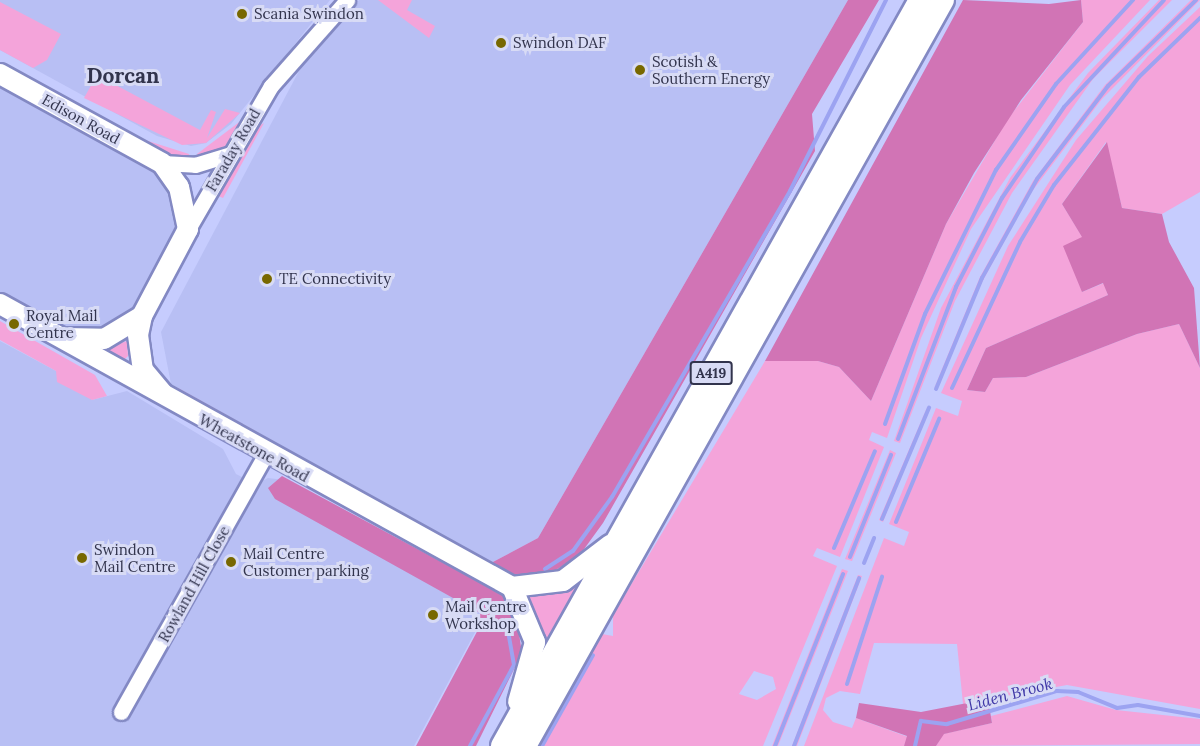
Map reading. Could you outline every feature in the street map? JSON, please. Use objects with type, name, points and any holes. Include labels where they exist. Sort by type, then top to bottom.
[{"type":"highway","name":"A419","points":[[501,746],[920,0]]},
{"type":"highway","name":"A419","points":[[525,746],[943,0]]},
{"type":"main road","name":"Edison Road","points":[[0,74],[162,163],[183,195],[188,229]]},
{"type":"main road","name":"Faraday Road","points":[[173,403],[140,363],[142,316],[188,229]]},
{"type":"main road","name":"Wheatstone Road","points":[[0,304],[266,455],[512,587]]},
{"type":"main road","points":[[60,338],[104,339],[142,316]]},
{"type":"main road","points":[[501,746],[535,652],[530,620],[512,587],[568,579],[622,533]]},
{"type":"street","name":"Faraday Road","points":[[188,229],[271,86],[347,0]]},
{"type":"street","name":"Edison Road","points":[[162,163],[195,165],[230,154]]},
{"type":"street","name":"Rowland Hill Close","points":[[121,712],[266,455]]},
{"type":"shaded area","points":[[0,0],[330,0],[231,124],[206,143],[191,146],[157,136],[0,50]]},
{"type":"shaded area","points":[[359,0],[848,0],[538,538],[491,563],[171,384],[161,332],[309,52]]},
{"type":"shaded area","points":[[378,0],[412,0],[407,10],[435,26],[429,38]]},
{"type":"shaded area","points":[[848,0],[879,0],[812,114],[815,151],[603,523],[579,556],[544,577],[515,579],[452,546],[491,563],[538,538]]},
{"type":"shaded area","points":[[963,0],[1049,4],[1081,0],[1083,22],[1021,100],[974,173],[946,224],[871,401],[839,367],[818,361],[765,361]]},
{"type":"shaded area","points":[[1081,0],[1150,0],[1070,85],[971,229],[921,338],[887,438],[872,432],[869,440],[884,447],[840,557],[817,548],[813,556],[837,566],[763,746],[531,746],[585,650],[592,649],[602,634],[613,636],[613,615],[765,361],[818,361],[839,367],[871,401],[946,224],[1007,120],[1083,22]],"holes":[[[754,671],[773,677],[776,689],[757,700],[739,694]]]},
{"type":"shaded area","points":[[1159,0],[1172,0],[1093,79],[1012,193],[955,301],[900,443],[894,441],[941,308],[1010,178],[1088,73]]},
{"type":"shaded area","points":[[1191,0],[1200,0],[1102,99],[1030,194],[981,284],[933,391],[980,277],[1033,181],[1105,85]]},
{"type":"shaded area","points":[[0,2],[61,34],[47,60],[33,68],[0,50]]},
{"type":"shaded area","points":[[1200,7],[1200,192],[1162,214],[1122,208],[1106,142],[1062,204],[1083,238],[1082,292],[1104,283],[1108,295],[986,348],[967,390],[985,392],[993,378],[1026,377],[1137,334],[1179,324],[1200,368],[1200,709],[1067,685],[963,704],[957,644],[874,643],[860,694],[840,691],[826,698],[823,710],[833,722],[852,728],[856,718],[908,737],[904,746],[804,746],[884,538],[904,546],[909,532],[889,524],[936,408],[958,416],[962,401],[941,393],[1008,246],[1076,140],[1148,56]]},
{"type":"shaded area","points":[[97,75],[200,130],[211,110],[216,112],[207,138],[225,109],[240,113],[206,143],[182,145],[84,98]]},
{"type":"shaded area","points":[[0,85],[163,176],[180,212],[178,232],[129,317],[109,332],[69,332],[0,295]]},
{"type":"shaded area","points":[[50,89],[145,140],[189,154],[190,159],[170,157]]},
{"type":"shaded area","points":[[242,120],[225,147],[198,159],[197,154]]},
{"type":"shaded area","points":[[264,123],[223,198],[216,195],[253,130]]},
{"type":"shaded area","points":[[1107,142],[1122,208],[1162,214],[1169,242],[1194,288],[1200,368],[1179,324],[1137,334],[1026,377],[993,378],[985,392],[967,390],[986,348],[1108,295],[1103,283],[1082,292],[1063,246],[1082,237],[1062,204]]},
{"type":"shaded area","points":[[0,321],[95,375],[107,396],[92,400],[57,382],[56,371],[0,340]]},
{"type":"shaded area","name":"Swindon Mail Centre","points":[[0,341],[56,371],[92,400],[127,391],[223,449],[236,474],[256,484],[268,478],[284,480],[484,588],[480,623],[414,746],[0,746]]},
{"type":"shaded area","points":[[127,341],[128,356],[121,363],[102,349]]},
{"type":"shaded area","points":[[178,388],[454,542],[452,546],[175,394]]},
{"type":"shaded area","points":[[928,405],[883,522],[879,520]]},
{"type":"shaded area","points":[[890,450],[896,453],[852,561],[845,559]]},
{"type":"shaded area","points":[[282,476],[503,595],[516,614],[522,653],[476,746],[416,746],[480,626],[480,613],[275,499],[268,488]]},
{"type":"shaded area","points":[[842,569],[848,571],[778,746],[772,746]]},
{"type":"shaded area","points":[[858,575],[862,576],[797,746],[792,746]]},
{"type":"shaded area","points":[[584,579],[543,654],[539,621],[525,595]]},
{"type":"shaded area","points":[[1067,696],[1116,710],[1200,719],[1200,744],[936,746],[943,734],[992,723],[991,716]]},
{"type":"shaded area","points":[[988,699],[992,723],[944,734],[936,746],[904,746],[907,736],[856,718],[859,703],[921,712]]},
{"type":"waterway","points":[[545,569],[573,551],[612,497],[790,191],[886,0]]},
{"type":"waterway","points":[[885,424],[925,314],[996,170],[1056,84],[1133,0]]},
{"type":"waterway","points":[[898,439],[956,287],[1002,198],[1064,107],[1164,0]]},
{"type":"waterway","points":[[936,389],[982,278],[1037,179],[1108,86],[1196,0]]},
{"type":"waterway","points":[[952,388],[1020,242],[1054,185],[1139,77],[1200,18]]},
{"type":"waterway","points":[[882,519],[929,408]]},
{"type":"waterway","points":[[896,522],[939,419]]},
{"type":"waterway","points":[[834,548],[875,451]]},
{"type":"waterway","points":[[850,557],[891,455]]},
{"type":"waterway","points":[[864,563],[874,538]]},
{"type":"waterway","points":[[775,746],[843,574]]},
{"type":"waterway","points":[[847,684],[882,577]]},
{"type":"waterway","points":[[794,746],[859,578]]},
{"type":"waterway","points":[[470,746],[514,665],[507,626]]},
{"type":"waterway","points":[[542,746],[593,655]]},
{"type":"waterway","name":"Liden Brook","points":[[915,746],[921,721],[947,724],[1057,691],[1078,692],[1117,708],[1138,705],[1200,716]]},
{"type":"place","name":"Scania Swindon","points":[[242,14]]},
{"type":"place","name":"Swindon DAF","points":[[501,43]]},
{"type":"place","name":"Scotish & Southern Energy","points":[[640,70]]},
{"type":"place","name":"TE Connectivity","points":[[267,279]]},
{"type":"place","name":"Royal Mail Centre","points":[[14,324]]},
{"type":"place","name":"Swindon Mail Centre","points":[[82,558]]},
{"type":"place","name":"Mail Centre Customer parking","points":[[231,562]]},
{"type":"place","name":"Mail Centre Workshop","points":[[433,615]]},
{"type":"district","name":"Dorcan","points":[[123,76]]}]
